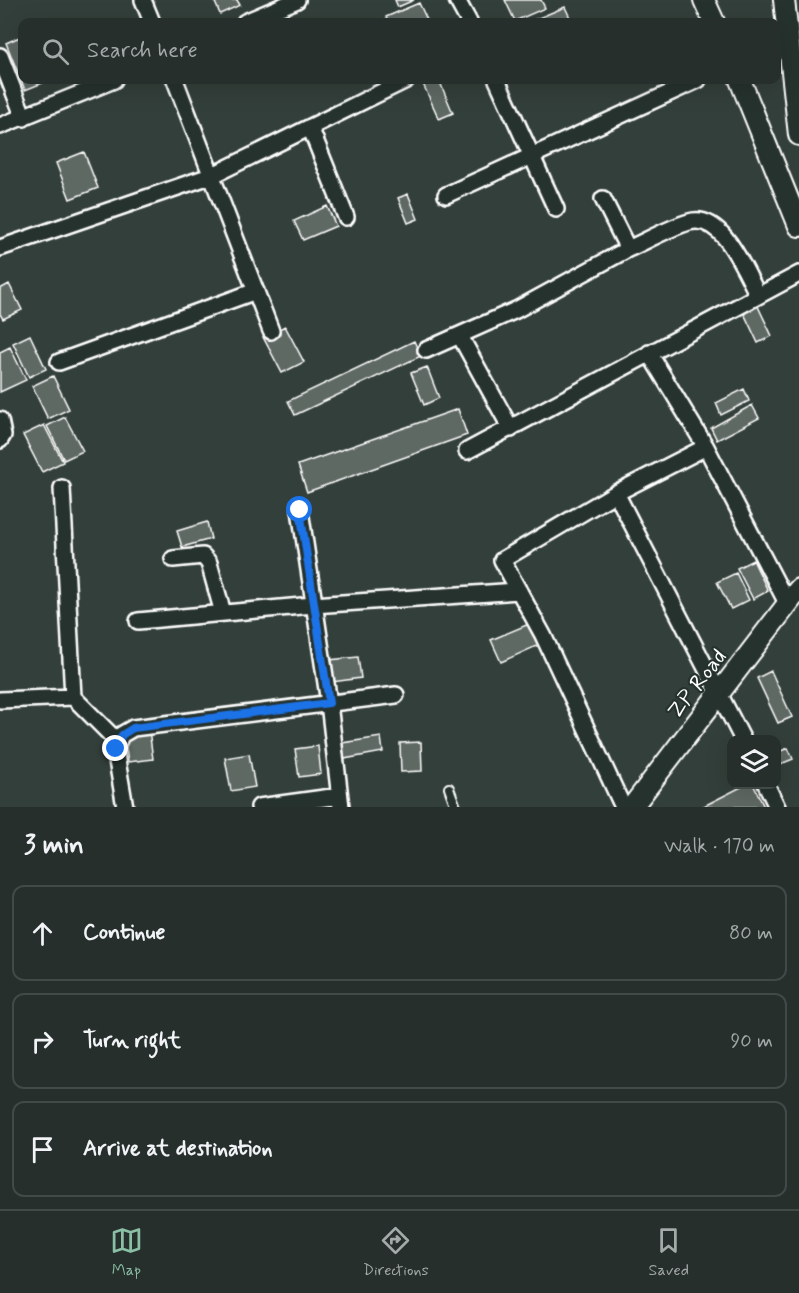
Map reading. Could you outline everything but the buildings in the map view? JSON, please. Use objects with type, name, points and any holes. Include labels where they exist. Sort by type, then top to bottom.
[{"type":"street","points":[[143,0],[150,18]]},
{"type":"street","points":[[254,18],[297,0]]},
{"type":"street","points":[[457,0],[467,18]]},
{"type":"street","points":[[704,0],[712,18]]},
{"type":"street","points":[[784,0],[793,40],[799,135]]},
{"type":"street","points":[[0,56],[24,118]]},
{"type":"street","points":[[0,126],[105,84]]},
{"type":"street","points":[[177,84],[271,331]]},
{"type":"street","points":[[0,248],[213,175],[398,84]]},
{"type":"street","points":[[498,84],[556,209]]},
{"type":"street","points":[[446,195],[689,84]]},
{"type":"street","points":[[742,84],[799,226]]},
{"type":"street","points":[[310,127],[346,217]]},
{"type":"street","points":[[603,200],[628,249]]},
{"type":"street","points":[[426,350],[516,310],[628,249],[691,221],[708,223],[719,229],[759,295]]},
{"type":"street","points":[[467,451],[799,274]]},
{"type":"street","points":[[59,362],[256,291]]},
{"type":"street","points":[[460,336],[511,429]]},
{"type":"street","points":[[650,353],[794,597]]},
{"type":"street","points":[[0,420],[3,435],[0,440]]},
{"type":"street","points":[[623,807],[543,635],[502,560],[615,493],[706,447]]},
{"type":"street","points":[[62,488],[73,697],[117,741]]},
{"type":"street","points":[[615,493],[740,735]]},
{"type":"street","points":[[259,807],[340,801],[329,703],[300,510]]},
{"type":"street","points":[[173,559],[196,554],[203,556],[209,563],[223,613]]},
{"type":"street","points":[[138,621],[314,605],[519,591]]},
{"type":"street","name":"ZP Road","points":[[632,807],[718,692],[794,597]]},
{"type":"street","points":[[124,807],[116,749],[117,741],[133,728],[396,695]]},
{"type":"street","points":[[0,700],[73,697]]},
{"type":"street","points":[[768,789],[777,807]]},
{"type":"lane","points":[[449,788],[456,807]]},
{"type":"route","points":[[116,749],[117,741],[133,728],[329,703],[300,510]]}]
